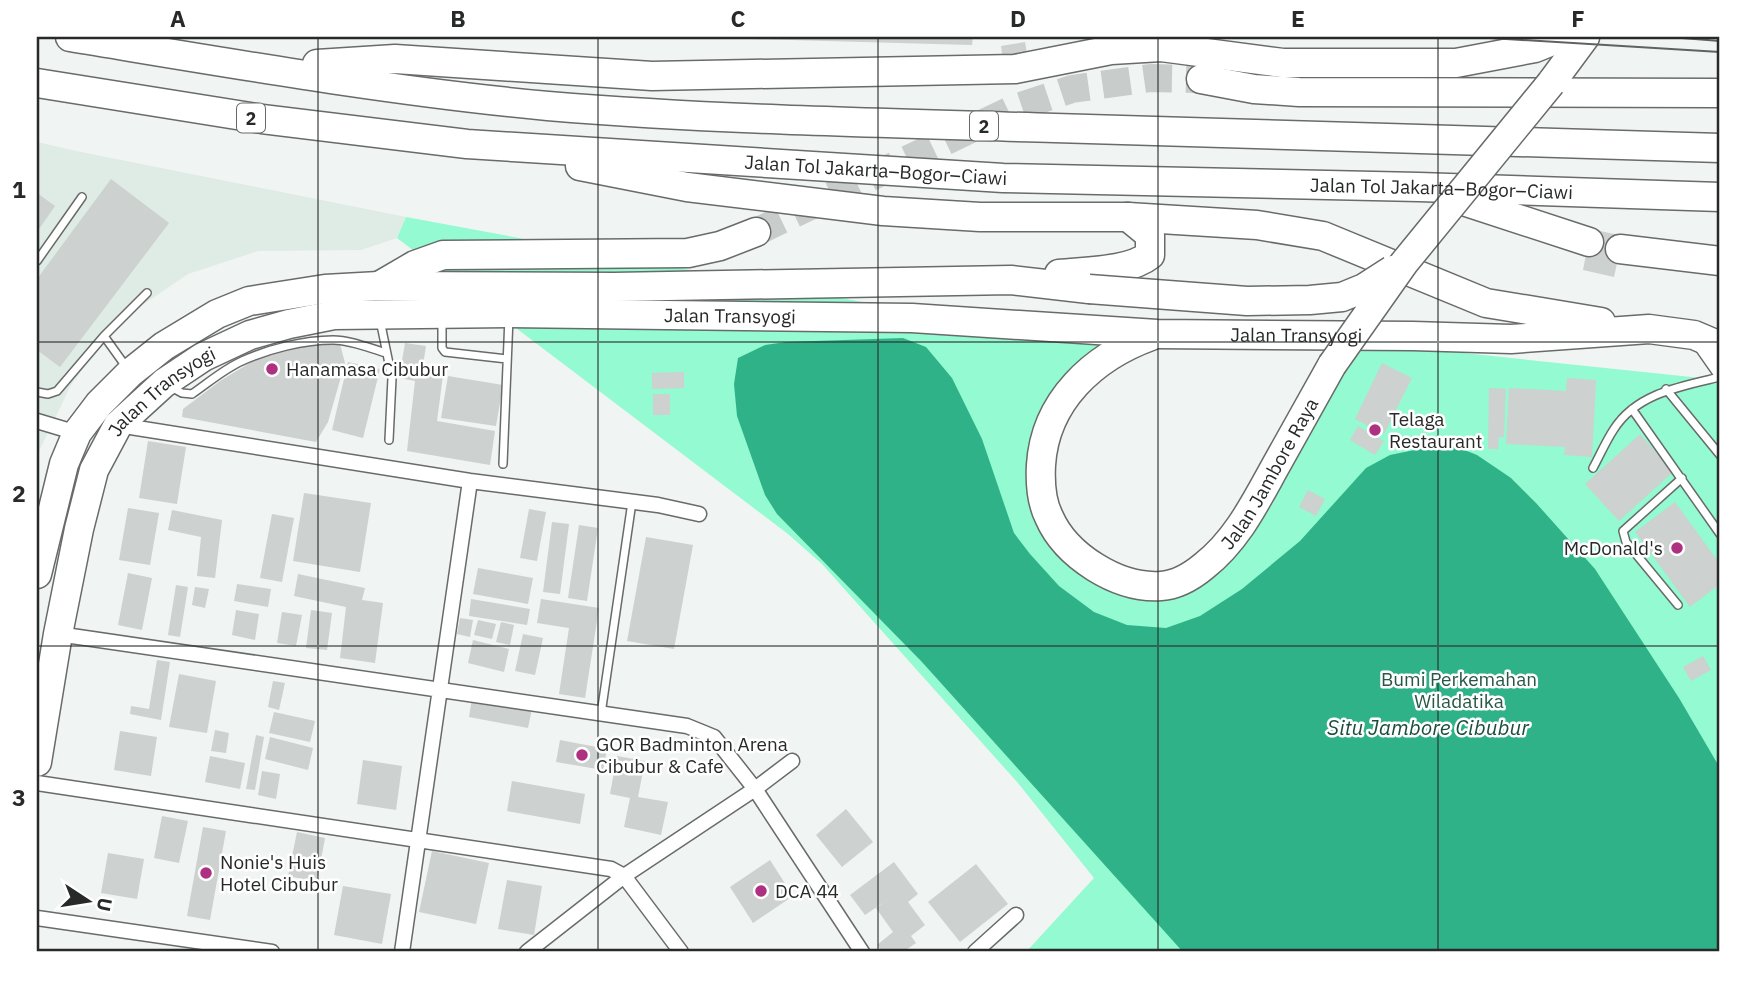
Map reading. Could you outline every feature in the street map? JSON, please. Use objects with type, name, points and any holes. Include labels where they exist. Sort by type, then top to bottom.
[{"type":"highway","name":"2","points":[[70,37],[251,67],[530,104],[644,113],[881,123],[1720,148]]},
{"type":"highway","points":[[251,67],[395,59],[652,76],[1015,69],[1111,50],[1161,47],[1283,63],[1456,63],[1535,48],[1562,37]]},
{"type":"highway","name":"Jalan Jambore Raya","points":[[1157,334],[1132,343],[1106,359],[1069,391],[1056,409],[1042,456],[1042,496],[1049,518],[1061,537],[1097,569],[1116,578],[1161,586],[1178,582],[1205,565],[1243,524],[1332,365],[1404,263],[1551,83],[1585,37]]},
{"type":"highway","points":[[1201,79],[1254,89],[1299,92],[1720,93]]},
{"type":"highway","name":"Jalan Tol Jakarta–Bogor–Ciawi","points":[[37,83],[262,119],[467,144],[1003,178],[1720,197]]},
{"type":"highway","points":[[467,144],[687,187],[883,211],[980,217],[1128,217],[1258,225],[1324,236],[1486,303],[1649,330]]},
{"type":"highway","points":[[1419,187],[1589,242]]},
{"type":"highway","points":[[1011,280],[1129,266],[1143,261],[1150,255],[1150,234],[1128,217]]},
{"type":"highway","points":[[379,286],[415,265],[443,256],[688,253],[720,246],[756,232]]},
{"type":"highway","points":[[1620,249],[1720,261]]},
{"type":"highway","name":"Jalan Transyogi","points":[[37,762],[58,634],[79,528],[94,470],[118,425],[164,383],[203,357],[250,335],[334,315],[509,313],[614,301],[1011,280],[1247,301],[1310,300],[1342,297],[1364,288],[1404,263]]},
{"type":"highway","name":"Jalan Transyogi","points":[[37,575],[53,501],[77,433],[99,404],[130,373],[164,346],[216,314],[249,301],[326,289],[379,286],[1157,334],[1511,339],[1649,330],[1694,335],[1720,346]]},
{"type":"street","points":[[1694,335],[1720,375]]},
{"type":"street","points":[[37,421],[77,433]]},
{"type":"street","points":[[118,425],[699,514]]},
{"type":"street","points":[[402,952],[470,481]]},
{"type":"street","points":[[58,634],[687,726],[714,737],[755,789],[862,952]]},
{"type":"street","points":[[527,952],[624,876],[755,789],[792,761]]},
{"type":"street","points":[[37,783],[611,869],[624,876],[681,952]]},
{"type":"street","points":[[975,952],[1016,915]]},
{"type":"street","points":[[42,919],[272,952]]},
{"type":"lane","points":[[37,261],[82,197]]},
{"type":"lane","points":[[37,392],[48,394],[57,391],[104,336],[147,293]]},
{"type":"lane","points":[[503,464],[509,313]]},
{"type":"lane","points":[[379,315],[391,378],[389,440]]},
{"type":"lane","points":[[443,315],[442,348],[445,352],[507,359]]},
{"type":"lane","points":[[104,336],[130,373]]},
{"type":"lane","points":[[164,383],[182,393],[192,394],[241,361],[317,341],[352,342],[386,353]]},
{"type":"lane","points":[[1593,468],[1615,427],[1632,409],[1666,389],[1720,375]]},
{"type":"lane","points":[[1666,389],[1720,455]]},
{"type":"lane","points":[[1632,409],[1720,534]]},
{"type":"lane","points":[[1678,606],[1626,542],[1623,531],[1682,478]]},
{"type":"lane","points":[[601,714],[632,502]]},
{"type":"shaded area","points":[[37,142],[406,217],[397,238],[361,250],[258,251],[188,274],[116,323],[71,385],[37,460]]},
{"type":"green space","name":"Situ Jambore Cibubur","points":[[406,217],[970,322],[1136,332],[1099,353],[1036,485],[1092,572],[1206,581],[1272,505],[1332,384],[1368,343],[1720,380],[1720,952],[1026,952],[1094,878],[1018,783],[822,564],[788,534],[397,238]]},
{"type":"water","name":"Situ Jambore Cibubur","points":[[903,338],[926,347],[952,378],[982,439],[1014,533],[1030,554],[1059,586],[1094,612],[1127,625],[1166,628],[1200,616],[1242,589],[1300,541],[1366,468],[1390,455],[1424,448],[1457,447],[1477,455],[1511,478],[1595,569],[1679,698],[1720,768],[1720,952],[1183,952],[922,662],[777,514],[765,495],[737,416],[734,384],[738,358],[765,345],[786,342]]},
{"type":"building","points":[[750,37],[973,37],[972,45]]},
{"type":"building","points":[[1025,42],[1029,64],[1004,69],[1001,46]]},
{"type":"building","points":[[111,179],[169,223],[60,367],[37,350],[37,279]]},
{"type":"building","points":[[37,193],[55,206],[37,232]]},
{"type":"building","points":[[1591,229],[1623,236],[1614,277],[1583,270]]},
{"type":"building","points":[[405,343],[426,346],[422,372],[443,375],[437,421],[495,431],[490,465],[407,451],[415,381],[399,378]]},
{"type":"building","points":[[340,344],[345,363],[328,422],[316,442],[182,417],[183,409],[220,381],[258,358],[298,346]]},
{"type":"building","points":[[348,362],[380,369],[363,438],[332,430]]},
{"type":"building","points":[[1382,363],[1412,378],[1384,434],[1355,419]]},
{"type":"building","points":[[684,372],[684,388],[652,389],[652,373]]},
{"type":"building","points":[[448,376],[503,385],[496,426],[441,418]]},
{"type":"building","points":[[1567,378],[1596,380],[1592,457],[1564,455],[1565,447],[1506,444],[1509,388],[1566,391]]},
{"type":"building","points":[[1489,388],[1506,389],[1504,437],[1499,437],[1498,449],[1488,449]]},
{"type":"building","points":[[653,394],[670,394],[670,415],[653,415]]},
{"type":"building","points":[[1358,426],[1384,441],[1375,455],[1350,440]]},
{"type":"building","points":[[1640,434],[1673,472],[1619,521],[1585,484]]},
{"type":"building","points":[[148,441],[186,447],[177,504],[139,498]]},
{"type":"building","points":[[1308,490],[1325,499],[1316,516],[1299,507]]},
{"type":"building","points":[[304,493],[371,503],[360,572],[293,561]]},
{"type":"building","name":"McDonald's","points":[[1675,502],[1720,564],[1720,584],[1690,607],[1635,532]]},
{"type":"building","points":[[128,508],[159,513],[150,565],[119,560]]},
{"type":"building","points":[[529,509],[546,512],[537,561],[520,558]]},
{"type":"building","points":[[172,510],[222,520],[215,578],[197,576],[201,537],[168,530]]},
{"type":"building","points":[[272,514],[294,518],[282,582],[260,578]]},
{"type":"building","points":[[552,522],[569,524],[560,594],[543,592]]},
{"type":"building","points":[[579,525],[598,528],[587,601],[568,598]]},
{"type":"building","points":[[646,537],[693,545],[674,649],[627,641]]},
{"type":"building","points":[[478,568],[533,578],[528,604],[473,594]]},
{"type":"building","points":[[128,573],[152,578],[142,630],[118,625]]},
{"type":"building","points":[[298,574],[365,588],[362,600],[383,603],[375,663],[340,658],[346,607],[294,596]]},
{"type":"building","points":[[237,584],[271,589],[268,607],[234,601]]},
{"type":"building","points":[[176,585],[188,587],[180,637],[168,635]]},
{"type":"building","points":[[195,587],[209,589],[205,608],[192,605]]},
{"type":"building","points":[[471,599],[530,609],[527,625],[469,616]]},
{"type":"building","points":[[541,599],[599,608],[585,698],[559,694],[569,628],[537,623]]},
{"type":"building","points":[[236,610],[259,614],[255,640],[232,635]]},
{"type":"building","points":[[311,610],[332,613],[327,650],[306,648]]},
{"type":"building","points":[[282,612],[302,615],[296,646],[277,643]]},
{"type":"building","points":[[460,618],[473,620],[470,637],[457,634]]},
{"type":"building","points":[[478,620],[496,624],[492,639],[474,635]]},
{"type":"building","points":[[501,622],[514,625],[510,645],[496,642]]},
{"type":"building","points":[[523,634],[543,638],[535,675],[515,671]]},
{"type":"building","points":[[473,640],[509,649],[504,672],[468,663]]},
{"type":"building","points":[[1703,656],[1711,670],[1691,681],[1683,667]]},
{"type":"building","points":[[157,660],[170,662],[161,720],[130,714],[131,706],[149,709]]},
{"type":"building","points":[[179,674],[216,681],[207,733],[169,727]]},
{"type":"building","points":[[273,681],[285,683],[279,710],[268,707]]},
{"type":"building","points":[[472,698],[532,709],[528,728],[469,717]]},
{"type":"building","points":[[274,712],[315,721],[310,742],[269,733]]},
{"type":"building","points":[[215,730],[229,733],[226,753],[211,751]]},
{"type":"building","points":[[120,731],[157,737],[151,776],[114,770]]},
{"type":"building","points":[[256,735],[264,737],[255,790],[246,789]]},
{"type":"building","points":[[270,737],[313,748],[308,770],[265,759]]},
{"type":"building","name":"GOR Badminton Arena Cibubur & Cafe","points":[[560,740],[607,749],[603,770],[556,762]]},
{"type":"building","points":[[210,756],[245,763],[240,789],[205,782]]},
{"type":"building","points":[[617,756],[645,761],[638,797],[668,802],[661,835],[624,827],[630,798],[610,794]]},
{"type":"building","points":[[363,760],[402,766],[396,810],[357,804]]},
{"type":"building","points":[[262,771],[280,774],[276,799],[258,795]]},
{"type":"building","points":[[512,781],[585,794],[580,824],[507,811]]},
{"type":"building","points":[[846,809],[873,842],[842,867],[816,835]]},
{"type":"building","points":[[162,816],[188,821],[179,863],[154,858]]},
{"type":"building","points":[[203,827],[226,831],[210,920],[187,916]]},
{"type":"building","points":[[297,832],[325,838],[317,882],[288,876]]},
{"type":"building","points":[[432,851],[489,863],[476,924],[419,912]]},
{"type":"building","points":[[108,853],[144,859],[137,899],[101,893]]},
{"type":"building","name":"DCA 44","points":[[770,860],[793,896],[753,923],[730,887]]},
{"type":"building","points":[[894,862],[918,894],[908,902],[925,925],[911,936],[916,943],[903,952],[882,952],[877,945],[893,932],[876,908],[887,900],[865,915],[850,895]]},
{"type":"building","points":[[976,864],[1008,904],[960,942],[928,902]]},
{"type":"building","points":[[507,880],[542,886],[534,935],[498,929]]},
{"type":"building","points":[[343,886],[391,894],[382,944],[334,935]]},
{"type":"tunnel","points":[[756,232],[1015,108],[1072,89],[1150,78],[1201,79]]},
{"type":"tram line","points":[[1474,37],[1720,52]]},
{"type":"tram line","points":[[1669,37],[1720,41]]},
{"type":"place","name":"Hanamasa Cibubur","points":[[272,369]]},
{"type":"place","name":"Telaga Restaurant","points":[[1375,430]]},
{"type":"place","name":"McDonald's","points":[[1677,548]]},
{"type":"place","name":"GOR Badminton Arena Cibubur & Cafe","points":[[582,755]]},
{"type":"place","name":"Nonie's Huis Hotel Cibubur","points":[[206,873]]},
{"type":"place","name":"DCA 44","points":[[761,891]]},
{"type":"park label","name":"Bumi Perkemahan Wiladatika","points":[[1459,690]]}]
